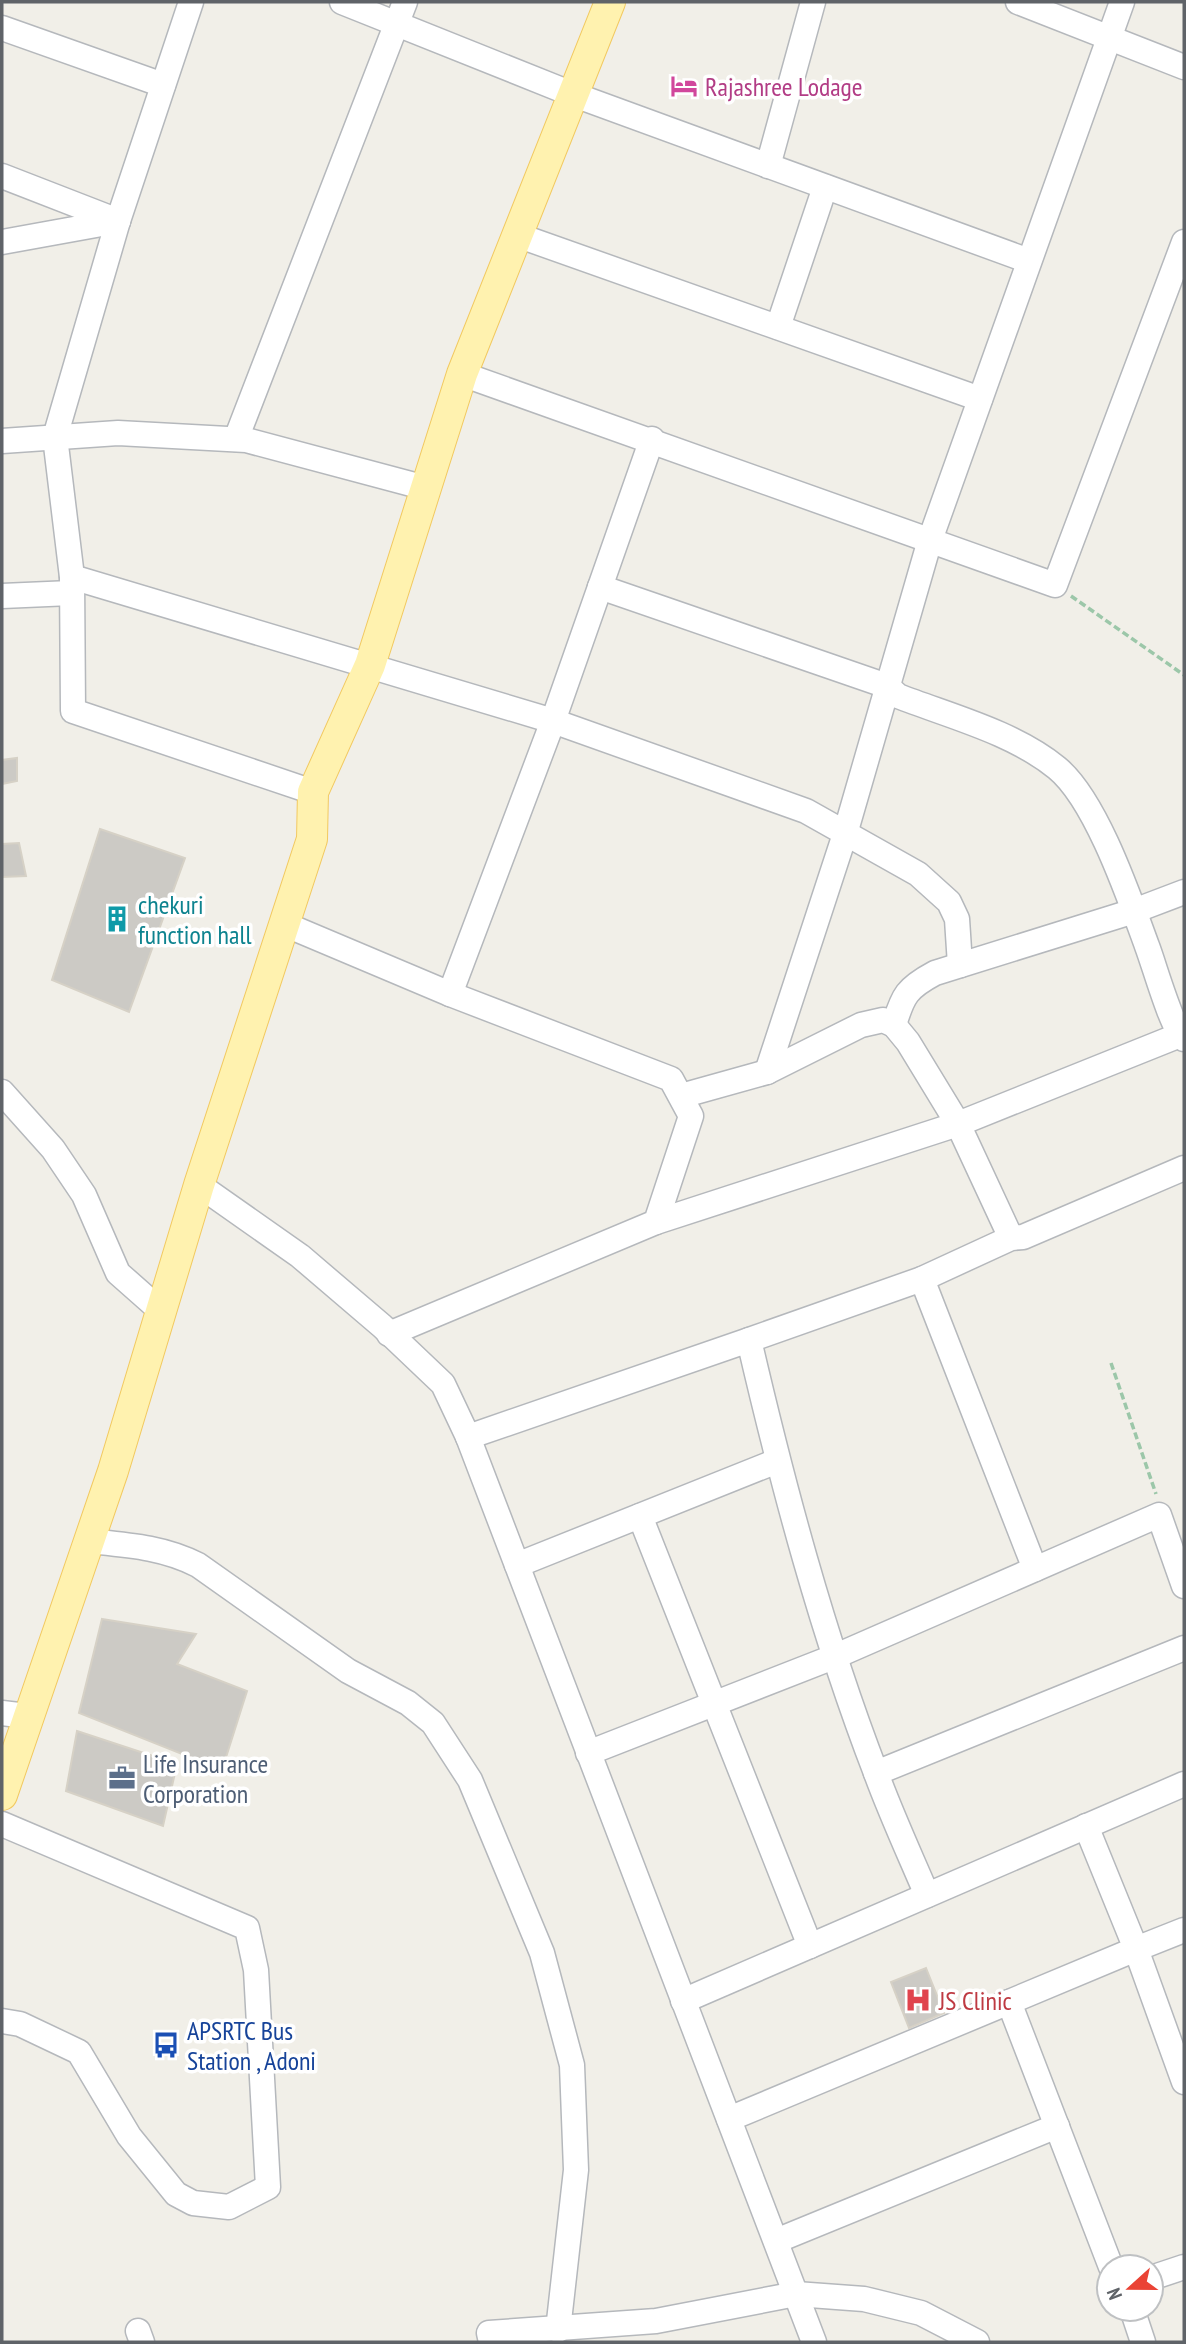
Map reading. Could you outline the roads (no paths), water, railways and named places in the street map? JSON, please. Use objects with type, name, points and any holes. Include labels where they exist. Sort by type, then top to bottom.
[{"type":"main road","points":[[2,1795],[14,1714],[88,1541],[312,839],[313,792],[370,664],[462,374],[610,2]]},
{"type":"street","points":[[191,2],[118,221],[55,437],[71,585],[73,711],[313,792]]},
{"type":"street","points":[[342,2],[572,94],[1029,261]]},
{"type":"street","points":[[236,439],[405,2]]},
{"type":"street","points":[[768,166],[813,2]]},
{"type":"street","points":[[1018,2],[1184,66]]},
{"type":"street","points":[[767,1072],[845,834],[930,540],[1122,2]]},
{"type":"street","points":[[2,28],[163,85]]},
{"type":"street","points":[[2,176],[118,221]]},
{"type":"street","points":[[778,327],[825,187]]},
{"type":"street","points":[[2,242],[118,221]]},
{"type":"street","points":[[517,234],[980,399]]},
{"type":"street","points":[[462,374],[652,439],[1055,585],[1183,247]]},
{"type":"street","points":[[2,441],[118,433],[236,439],[426,488]]},
{"type":"street","points":[[450,994],[553,721],[652,439]]},
{"type":"street","points":[[2,596],[71,585],[370,664],[553,721],[806,811],[918,874],[949,902],[957,919],[960,965]]},
{"type":"street","points":[[389,1334],[656,1222],[958,1124],[1182,1037],[1134,911],[1090,812],[1075,786],[1057,768],[1021,745],[898,696],[887,686],[600,587]]},
{"type":"street","points":[[894,1025],[901,999],[913,985],[935,973],[1134,911],[1184,892]]},
{"type":"street","points":[[284,924],[450,994],[671,1079],[691,1116],[656,1222]]},
{"type":"street","points":[[681,1096],[767,1072],[861,1025],[883,1020],[894,1025],[908,1042],[958,1124],[1011,1238]]},
{"type":"street","points":[[2,1092],[53,1149],[84,1195],[118,1273],[161,1311]]},
{"type":"street","points":[[468,1437],[922,1279],[1011,1238],[1023,1237],[1184,1168]]},
{"type":"street","points":[[200,1185],[300,1256],[443,1384],[468,1437],[814,2342]]},
{"type":"street","points":[[922,1279],[1035,1569]]},
{"type":"street","points":[[749,1340],[777,1461],[836,1656],[876,1773],[927,1895]]},
{"type":"street","points":[[517,1565],[777,1461]]},
{"type":"street","points":[[588,1753],[836,1656],[1160,1515],[1176,1532],[1184,1586]]},
{"type":"street","points":[[640,1516],[717,1704],[810,1946]]},
{"type":"street","points":[[88,1541],[146,1547],[178,1555],[198,1565],[348,1671],[408,1703],[433,1723],[470,1780],[542,1953],[572,2065],[576,2169],[558,2330]]},
{"type":"street","points":[[876,1773],[1184,1648]]},
{"type":"street","points":[[683,2001],[1184,1784]]},
{"type":"street","points":[[2,1824],[247,1928],[256,1970],[268,2187],[229,2207],[193,2203],[176,2194],[129,2136],[79,2052],[20,2024],[2,2021]]},
{"type":"street","points":[[1086,1826],[1136,1950],[1184,2082]]},
{"type":"street","points":[[729,2119],[1184,1930]]},
{"type":"street","points":[[1009,2002],[1106,2253]]},
{"type":"street","points":[[776,2241],[1057,2126]]},
{"type":"street","points":[[1165,2273],[1184,2267]]},
{"type":"street","points":[[491,2342],[489,2333],[656,2321],[796,2294],[864,2300],[921,2313],[977,2342]]},
{"type":"street","points":[[1137,2323],[1143,2342]]},
{"type":"place","name":"Rajashree Lodage","points":[[684,86]]},
{"type":"place","name":"chekuri function hall","points":[[117,919]]},
{"type":"place","name":"Life Insurance Corporation","points":[[122,1778]]},
{"type":"place","name":"JS Clinic","points":[[918,2000]]},
{"type":"place","name":"APSRTC Bus Station , Adoni","points":[[166,2045]]}]
